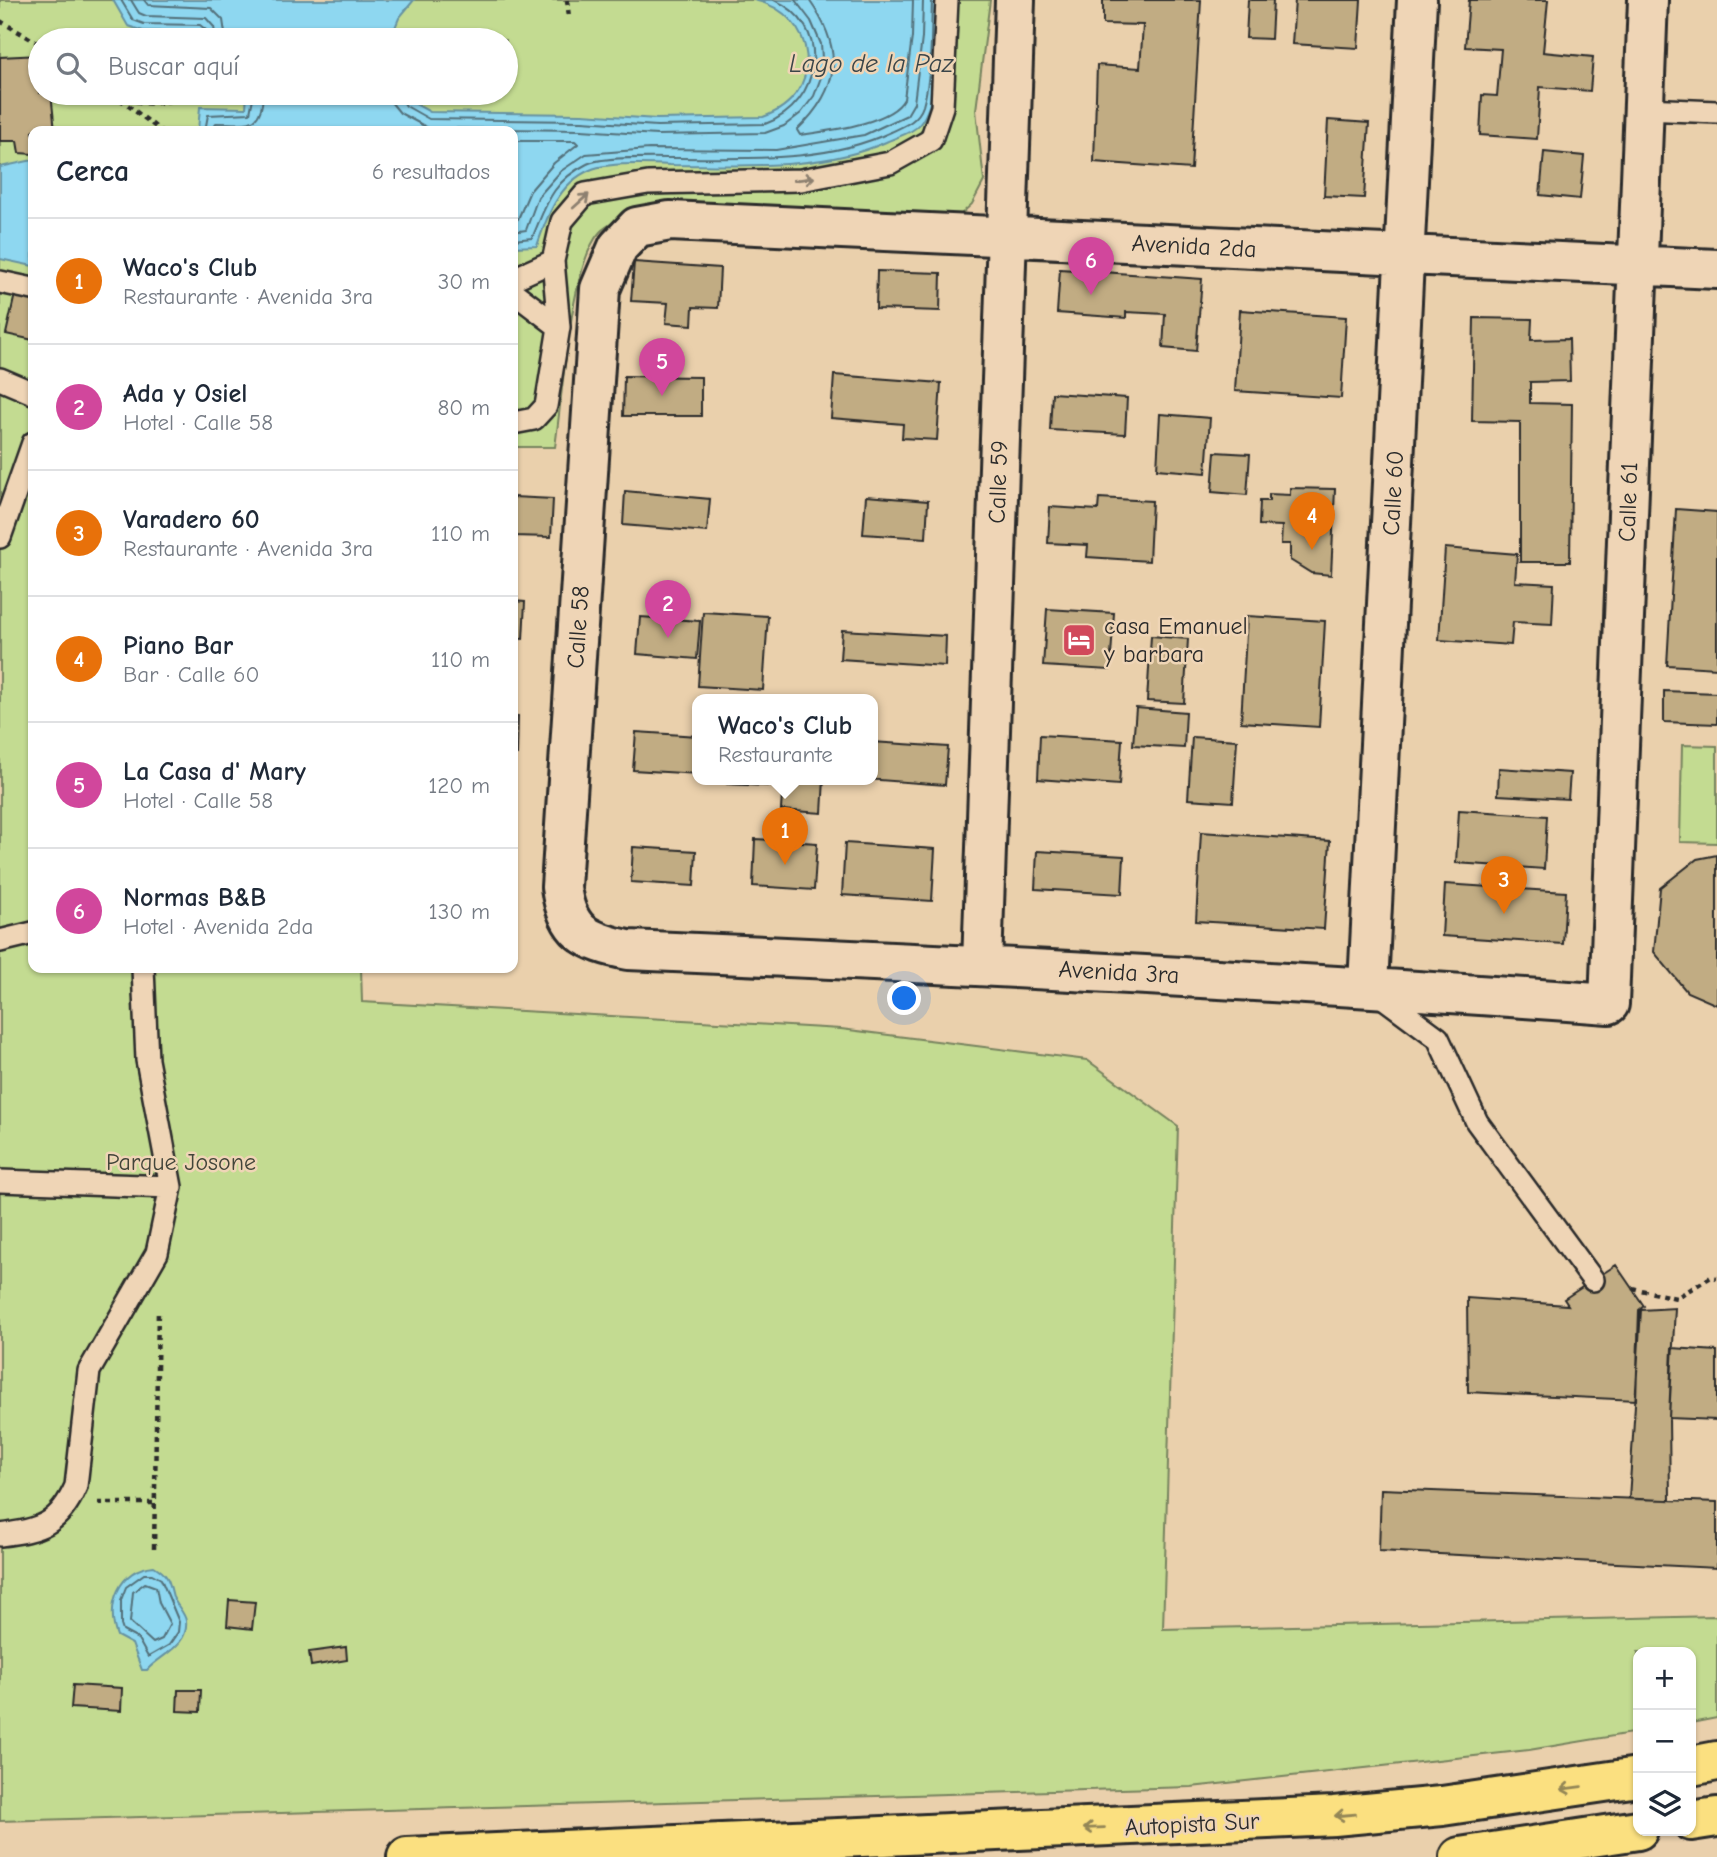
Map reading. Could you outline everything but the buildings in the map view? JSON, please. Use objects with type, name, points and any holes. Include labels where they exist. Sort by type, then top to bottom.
[{"type":"highway","points":[[1696,1765],[1717,1761]]},
{"type":"highway","name":"Autopista Sur","points":[[407,1857],[1334,1816],[1442,1806],[1633,1777]]},
{"type":"highway","points":[[1696,1820],[1717,1817]]},
{"type":"highway","points":[[1460,1857],[1633,1831]]},
{"type":"street","name":"Calle 59","points":[[982,965],[1015,0]]},
{"type":"street","name":"Calle 60","points":[[1368,986],[1417,0]]},
{"type":"street","name":"Calle 61","points":[[1609,1004],[1648,0]]},
{"type":"street","name":"Avenida 2da","points":[[608,266],[618,247],[637,227],[670,221],[1717,270]]},
{"type":"street","name":"Calle 58","points":[[608,266],[600,289],[561,887],[565,913],[580,933],[604,945],[628,950]]},
{"type":"street","name":"Avenida 3ra","points":[[628,950],[982,965],[1368,986],[1609,1004]]},
{"type":"lane","points":[[518,422],[534,419],[546,406],[559,327],[553,261],[562,221],[585,194],[648,183],[802,180],[890,163],[931,140],[942,107],[947,0]]},
{"type":"lane","points":[[1644,108],[1717,112]]},
{"type":"lane","points":[[518,277],[553,261]]},
{"type":"lane","points":[[0,282],[28,288]]},
{"type":"lane","points":[[518,296],[559,327]]},
{"type":"lane","points":[[0,379],[28,391]]},
{"type":"lane","points":[[0,537],[28,457]]},
{"type":"lane","points":[[0,941],[28,934]]},
{"type":"lane","points":[[0,1535],[35,1530],[48,1524],[69,1502],[76,1486],[89,1371],[157,1253],[171,1187],[161,1120],[147,1060],[143,973]]},
{"type":"lane","points":[[1368,986],[1438,1038],[1477,1122],[1593,1280]]},
{"type":"lane","points":[[0,1181],[171,1187]]},
{"type":"path","points":[[567,0],[569,17]]},
{"type":"path","points":[[0,21],[28,37]]},
{"type":"path","points":[[128,105],[155,126]]},
{"type":"path","points":[[154,1549],[159,1358],[157,1253]]},
{"type":"path","points":[[1632,1288],[1676,1298],[1714,1277],[1717,1272]]},
{"type":"path","points":[[69,1502],[155,1503]]},
{"type":"green space","name":"Parque Josone","points":[[0,0],[990,0],[976,110],[984,181],[972,204],[958,217],[627,215],[609,225],[600,232],[590,249],[581,273],[569,334],[555,447],[518,447],[518,126],[28,126],[28,973],[361,973],[362,1002],[841,1029],[1087,1060],[1178,1126],[1163,1629],[1717,1616],[1717,1718],[1696,1722],[1696,1647],[1633,1647],[1633,1733],[1529,1750],[1191,1787],[0,1821]]},
{"type":"green space","points":[[1682,745],[1717,746],[1717,843],[1680,842]]},
{"type":"water","points":[[113,0],[414,0],[399,18],[395,28],[128,26]]},
{"type":"water","name":"Lago de la Paz","points":[[754,0],[939,0],[934,84],[926,114],[919,125],[909,133],[861,151],[808,162],[752,165],[630,164],[598,167],[579,176],[562,192],[550,212],[537,246],[518,247],[518,126],[198,126],[200,107],[246,108],[246,105],[417,105],[430,112],[582,114],[657,119],[763,117],[784,106],[798,91],[805,74],[806,56],[802,37],[791,21],[775,8]]},
{"type":"water","points":[[28,161],[28,265],[0,259],[0,167]]},
{"type":"water","points":[[154,1566],[168,1579],[173,1597],[185,1618],[186,1630],[178,1644],[147,1670],[142,1670],[132,1644],[117,1636],[114,1601],[124,1581],[132,1574]]},
{"type":"place","name":"Normas B&B","points":[[1091,295]]},
{"type":"place","name":"La Casa d' Mary","points":[[662,396]]},
{"type":"place","name":"Piano Bar","points":[[1312,550]]},
{"type":"place","name":"Ada y Osiel","points":[[668,638]]},
{"type":"place","name":"casa Emanuel y barbara","points":[[1079,640]]},
{"type":"place","name":"Waco's Club","points":[[785,865]]},
{"type":"place","name":"Varadero 60","points":[[1504,914]]}]
